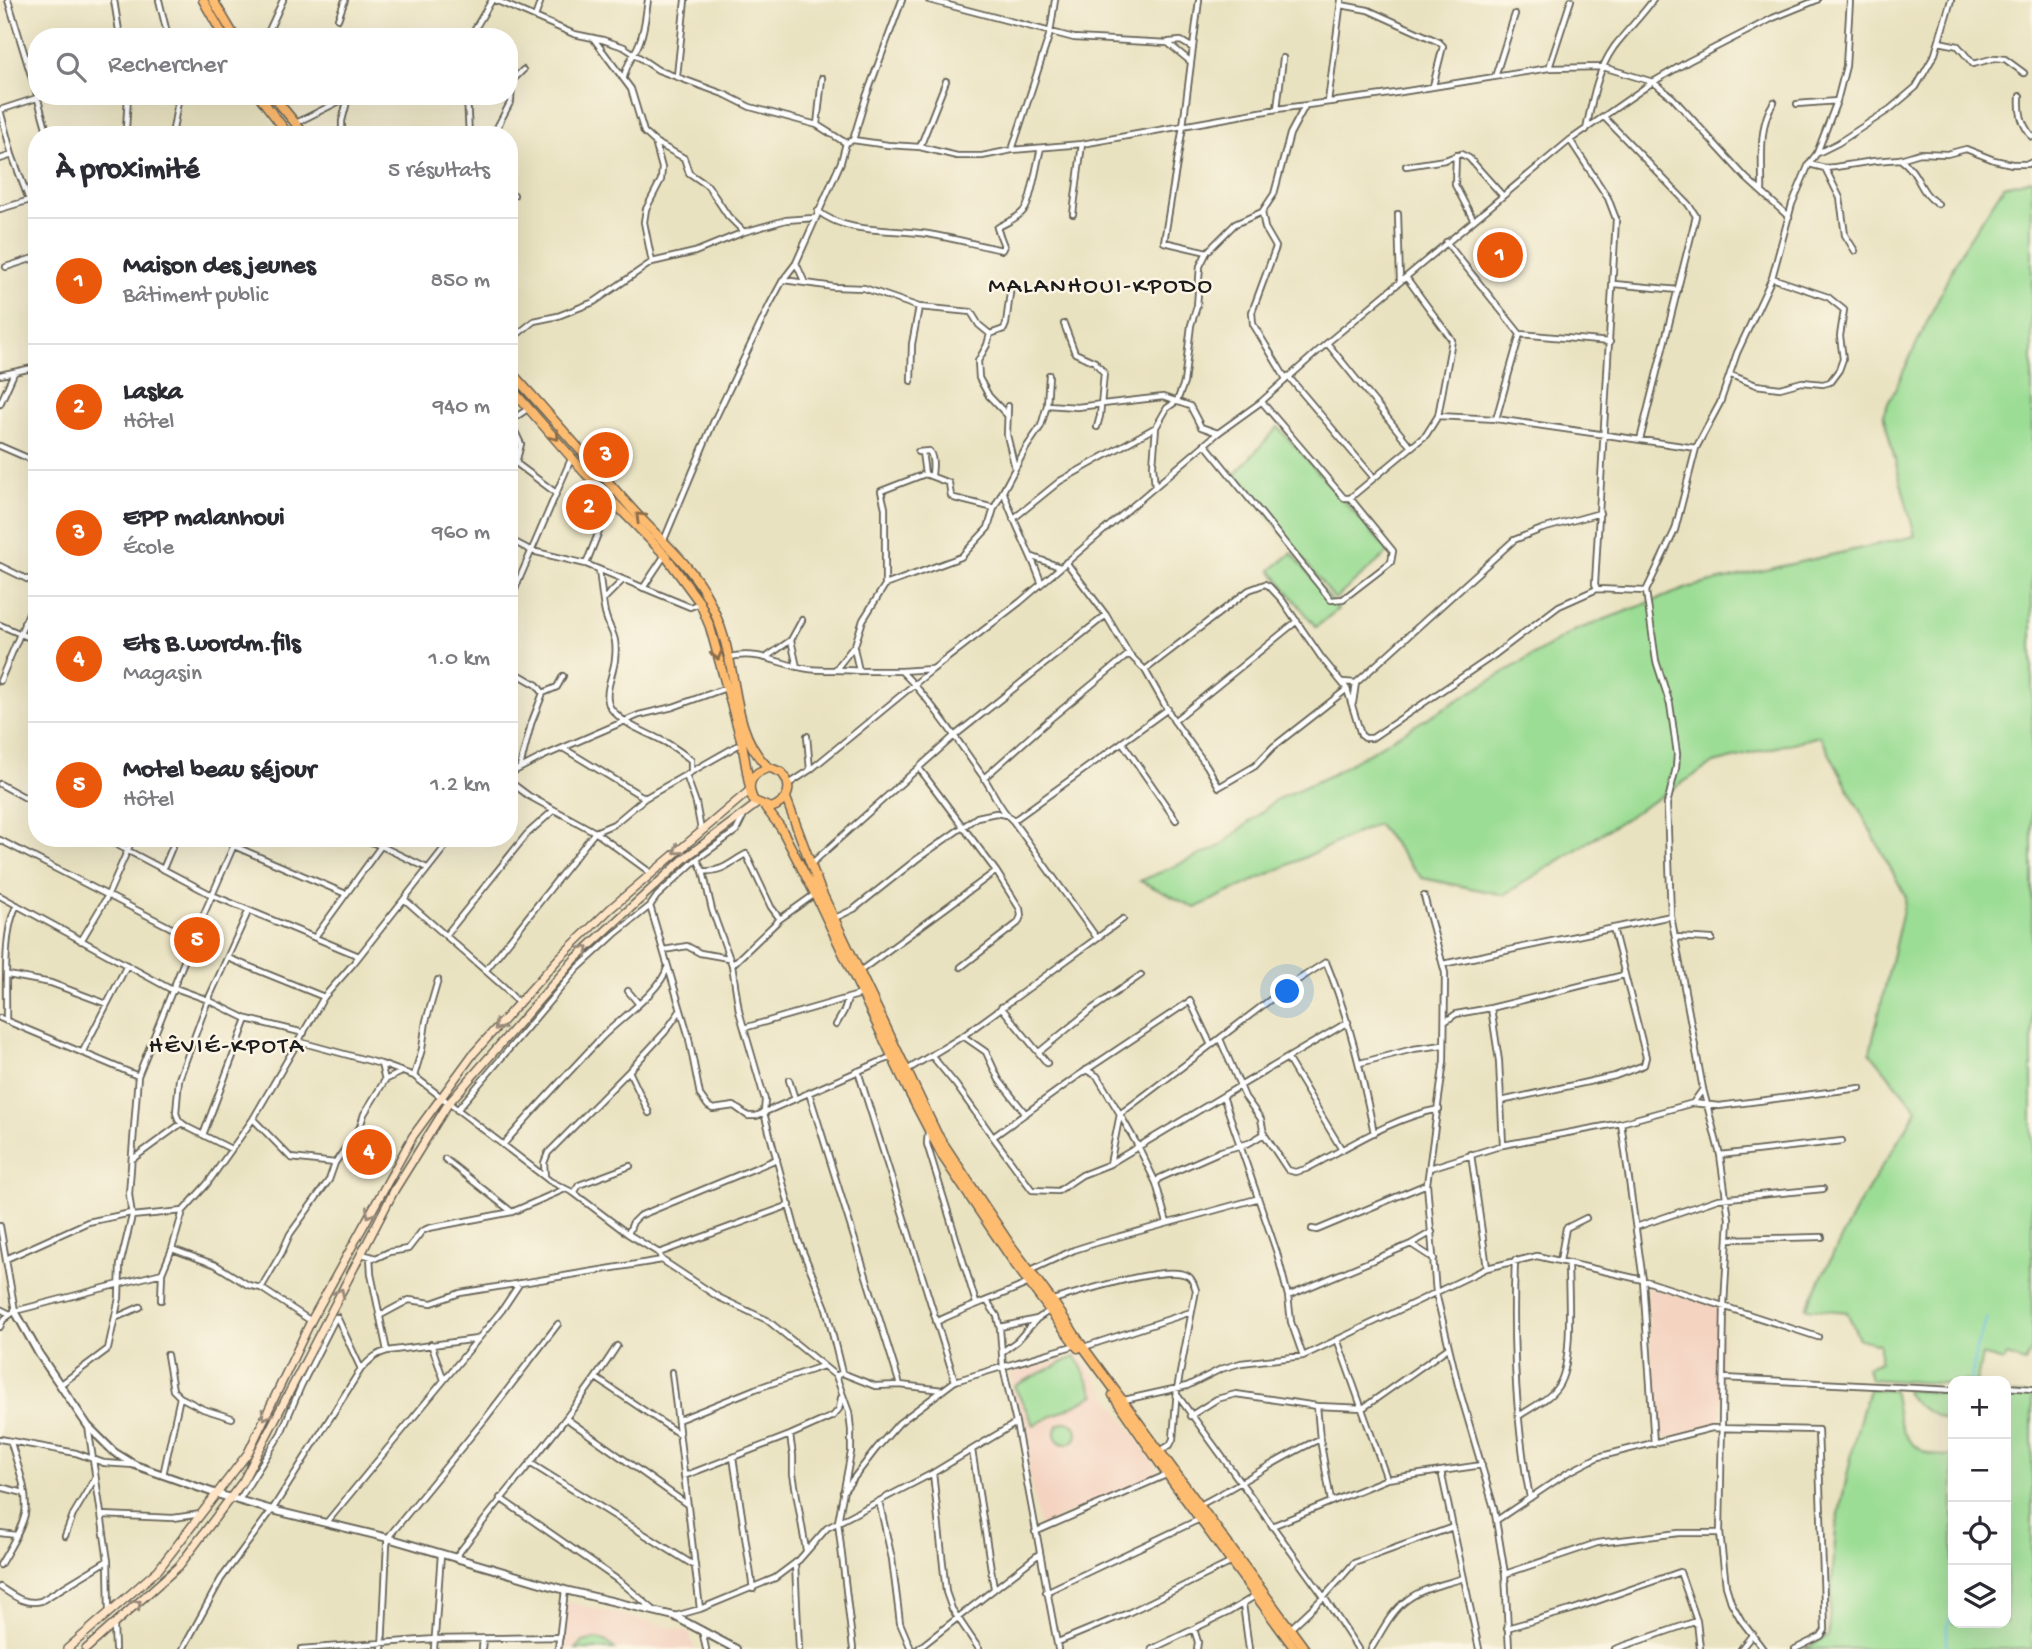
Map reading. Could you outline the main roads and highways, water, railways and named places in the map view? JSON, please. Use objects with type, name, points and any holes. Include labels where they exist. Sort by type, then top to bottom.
[{"type":"main road","points":[[203,0],[219,28]]},
{"type":"main road","points":[[213,0],[230,28]]},
{"type":"main road","points":[[266,105],[282,126]]},
{"type":"main road","points":[[280,105],[297,126]]},
{"type":"main road","points":[[86,1649],[179,1566],[235,1499],[395,1189],[448,1104],[575,959],[687,857],[743,814],[762,805],[776,807],[789,792],[782,773],[769,768],[749,740],[738,708],[729,657],[707,597],[698,582],[664,540],[631,508],[518,380]]},
{"type":"main road","points":[[518,395],[611,501],[665,555],[700,603],[710,627],[742,743],[749,788],[781,828],[928,1130],[966,1193],[1050,1311],[1123,1400],[1305,1649]]},
{"type":"main road","points":[[67,1649],[158,1570],[248,1452],[311,1321],[413,1136],[440,1096],[560,957],[611,908],[749,788],[756,772],[769,768]]},
{"type":"main road","points":[[786,798],[810,865],[937,1133],[1167,1474],[1296,1649]]},
{"type":"waterway","points":[[1972,1376],[1976,1348],[1987,1318]]},
{"type":"waterway","points":[[1947,1649],[1948,1624]]},
{"type":"place","name":"Maison des jeunes","points":[[1500,255]]},
{"type":"place","name":"EPP malanhoui","points":[[606,455]]},
{"type":"place","name":"Laska","points":[[589,507]]},
{"type":"place","name":"Motel beau séjour","points":[[197,940]]},
{"type":"place","name":"Ets B.wordm.fils","points":[[369,1152]]},
{"type":"district","name":"MALANHOUI-KPODO","points":[[1101,284]]},
{"type":"district","name":"HÊVIÉ-KPOTA","points":[[227,1044]]}]
